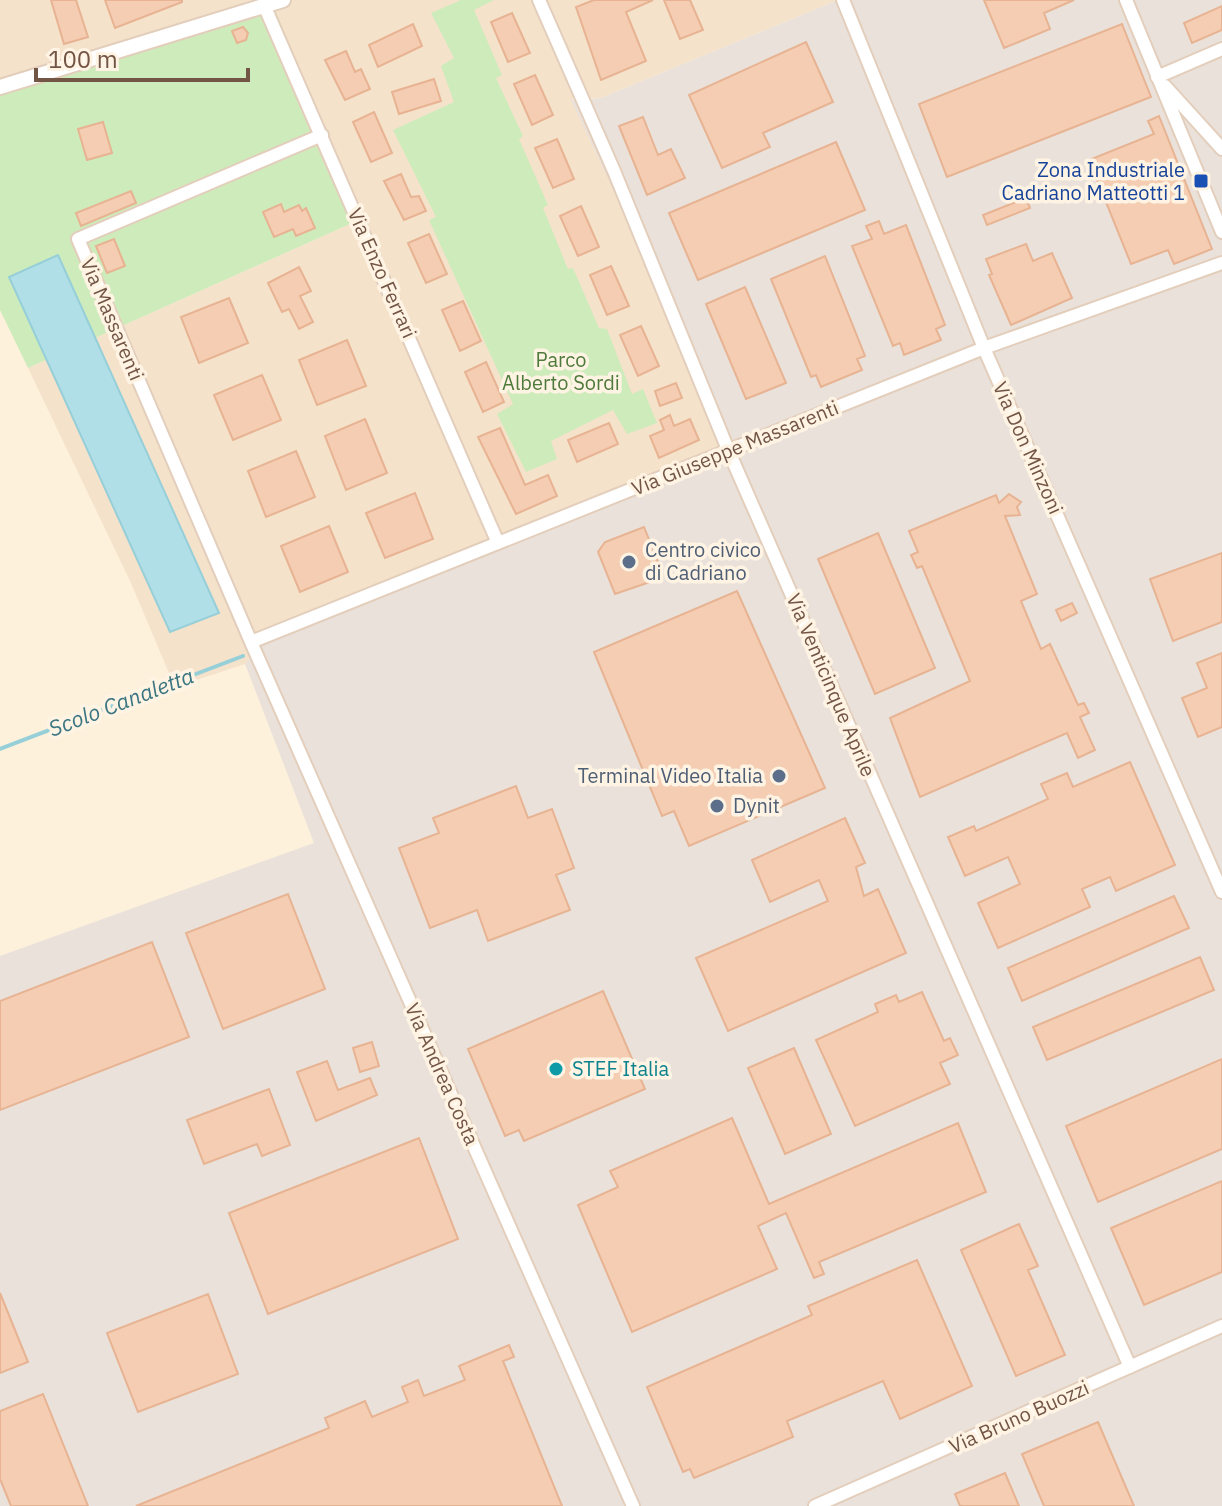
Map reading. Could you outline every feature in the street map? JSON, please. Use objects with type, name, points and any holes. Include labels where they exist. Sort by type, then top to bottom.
[{"type":"street","name":"Via Venticinque Aprile","points":[[539,0],[614,171],[729,452],[1130,1367]]},
{"type":"street","name":"Via Don Minzoni","points":[[843,0],[984,348],[1222,892]]},
{"type":"street","points":[[1126,0],[1222,232]]},
{"type":"street","points":[[0,87],[274,2]]},
{"type":"street","name":"Via Enzo Ferrari","points":[[274,2],[322,135],[498,543]]},
{"type":"street","points":[[1157,77],[1222,49]]},
{"type":"street","points":[[1157,77],[1222,149]]},
{"type":"street","name":"Via Massarenti","points":[[251,642],[78,239],[322,135]]},
{"type":"street","name":"Via Giuseppe Massarenti","points":[[251,642],[984,348],[1222,263]]},
{"type":"street","name":"Via Andrea Costa","points":[[251,642],[633,1506]]},
{"type":"street","name":"Via Bruno Buozzi","points":[[815,1506],[1222,1326]]},
{"type":"shaded area","points":[[0,0],[838,0],[601,98],[572,99],[735,449],[270,633],[245,664],[175,687],[130,581],[28,368],[359,220],[0,86]]},
{"type":"shaded area","points":[[838,0],[1222,0],[1222,1506],[0,1506],[0,956],[314,843],[245,664],[270,633],[735,449],[571,100],[601,98]]},
{"type":"green space","name":"Parco Alberto Sordi","points":[[461,0],[494,0],[474,10],[502,75],[496,78],[523,136],[519,139],[548,205],[543,208],[568,269],[573,268],[599,328],[607,329],[632,394],[643,389],[657,423],[627,434],[613,410],[551,441],[557,459],[526,472],[497,414],[513,404],[429,220],[436,217],[393,130],[454,102],[441,66],[454,58],[431,13]]},
{"type":"green space","points":[[272,2],[359,220],[28,368],[0,310],[0,86]]},
{"type":"water","points":[[58,255],[219,613],[170,632],[9,277]]},
{"type":"building","points":[[51,0],[76,0],[88,37],[64,44]]},
{"type":"building","points":[[105,0],[182,0],[182,2],[115,28]]},
{"type":"building","points":[[594,0],[653,0],[626,12],[646,61],[601,80],[576,7]]},
{"type":"building","points":[[664,0],[690,0],[703,30],[680,39]]},
{"type":"building","points":[[984,0],[1074,0],[1044,13],[1050,29],[1004,48]]},
{"type":"building","points":[[1222,6],[1222,30],[1192,43],[1184,23]]},
{"type":"building","points":[[512,13],[530,53],[508,62],[491,22]]},
{"type":"building","points":[[413,24],[422,46],[378,67],[369,45]]},
{"type":"building","points":[[1122,24],[1151,97],[947,177],[919,104]]},
{"type":"building","points":[[243,27],[248,33],[246,40],[237,43],[232,31]]},
{"type":"building","points":[[806,42],[833,102],[763,133],[770,147],[722,168],[689,95]]},
{"type":"building","points":[[346,51],[355,72],[361,69],[370,89],[345,100],[325,60]]},
{"type":"building","points":[[535,75],[553,115],[532,125],[514,84]]},
{"type":"building","points":[[434,79],[441,101],[399,114],[392,92]]},
{"type":"building","points":[[374,112],[392,153],[371,162],[353,122]]},
{"type":"building","points":[[1159,116],[1212,249],[1174,264],[1168,250],[1131,264],[1089,160],[1154,134],[1148,121]]},
{"type":"building","points":[[643,117],[658,155],[671,149],[685,178],[647,195],[619,126]]},
{"type":"building","points":[[103,122],[112,153],[87,160],[78,129]]},
{"type":"building","points":[[557,139],[574,179],[553,188],[535,148]]},
{"type":"building","points":[[836,142],[865,210],[698,280],[669,213]]},
{"type":"building","points":[[401,174],[411,197],[419,196],[426,211],[404,220],[384,181]]},
{"type":"building","points":[[131,191],[136,203],[81,226],[76,213]]},
{"type":"building","points":[[1026,198],[1030,208],[987,225],[983,215]]},
{"type":"building","points":[[281,204],[284,212],[299,205],[302,211],[306,208],[315,228],[296,236],[293,229],[274,237],[263,212]]},
{"type":"building","points":[[581,206],[599,247],[578,256],[560,216]]},
{"type":"building","points":[[879,221],[884,234],[906,225],[945,325],[936,329],[941,340],[904,355],[900,343],[893,346],[852,246],[872,239],[866,226]]},
{"type":"building","points":[[429,234],[447,274],[426,283],[408,243]]},
{"type":"building","points":[[114,239],[125,266],[107,273],[96,246]]},
{"type":"building","points":[[1026,244],[1033,261],[1052,253],[1072,298],[1011,325],[989,275],[992,274],[986,259]]},
{"type":"building","points":[[825,256],[865,356],[857,359],[862,370],[821,387],[816,375],[811,377],[771,279]]},
{"type":"building","points":[[611,266],[629,306],[607,315],[590,275]]},
{"type":"building","points":[[299,267],[311,291],[300,296],[313,322],[299,329],[289,309],[282,312],[268,283]]},
{"type":"building","points":[[745,287],[786,383],[746,399],[706,304]]},
{"type":"building","points":[[229,298],[248,343],[199,363],[181,317]]},
{"type":"building","points":[[463,301],[481,341],[460,351],[442,310]]},
{"type":"building","points":[[641,326],[659,366],[638,376],[620,335]]},
{"type":"building","points":[[347,340],[366,386],[317,405],[299,360]]},
{"type":"building","points":[[486,362],[504,402],[483,412],[465,372]]},
{"type":"building","points":[[262,375],[281,420],[233,440],[214,395]]},
{"type":"building","points":[[676,383],[682,398],[660,406],[655,391]]},
{"type":"building","points":[[670,415],[674,426],[690,419],[699,440],[659,458],[650,436],[664,430],[660,420]]},
{"type":"building","points":[[365,419],[387,473],[346,490],[325,436]]},
{"type":"building","points":[[609,423],[618,444],[577,462],[568,440]]},
{"type":"building","points":[[500,428],[525,485],[548,475],[557,496],[516,514],[478,437]]},
{"type":"building","points":[[296,451],[315,497],[266,517],[248,471]]},
{"type":"building","points":[[415,493],[433,539],[385,558],[366,513]]},
{"type":"building","points":[[1009,494],[1021,502],[1017,507],[1020,515],[1005,516],[1037,594],[1021,601],[1041,649],[1050,644],[1078,705],[1084,703],[1089,713],[1080,717],[1095,750],[1078,758],[1067,733],[920,797],[890,718],[970,681],[922,566],[917,568],[911,555],[918,552],[909,531],[996,495],[999,503]]},
{"type":"building","points":[[329,526],[348,572],[300,592],[281,546]]},
{"type":"building","points":[[644,527],[660,567],[656,580],[615,594],[598,552],[605,542]]},
{"type":"building","points":[[878,533],[935,668],[875,694],[818,559]]},
{"type":"building","points":[[1222,553],[1222,622],[1173,641],[1150,579]]},
{"type":"building","points":[[737,591],[825,788],[689,846],[674,811],[662,816],[594,652]]},
{"type":"building","points":[[1072,603],[1077,613],[1061,621],[1056,610]]},
{"type":"building","points":[[1222,653],[1222,727],[1198,737],[1182,698],[1207,688],[1197,663]]},
{"type":"building","points":[[1130,762],[1175,865],[1116,891],[1110,877],[1082,889],[1090,907],[998,948],[978,903],[1020,884],[1008,857],[965,876],[948,837],[974,826],[976,831],[1048,799],[1041,784],[1067,773],[1073,787]]},
{"type":"building","points":[[516,786],[528,818],[552,809],[574,868],[556,875],[570,910],[488,941],[477,910],[430,928],[399,848],[439,833],[433,818]]},
{"type":"building","points":[[845,818],[865,863],[856,867],[864,896],[878,889],[906,953],[728,1031],[696,958],[828,901],[819,880],[770,902],[752,860]]},
{"type":"building","points":[[288,894],[325,989],[223,1029],[186,933]]},
{"type":"building","points":[[1174,896],[1189,928],[1022,1001],[1008,968]]},
{"type":"building","points":[[152,942],[189,1037],[0,1110],[0,1001]]},
{"type":"building","points":[[1200,957],[1214,990],[1047,1060],[1033,1027]]},
{"type":"building","name":"STEF Italia","points":[[603,991],[645,1089],[524,1141],[519,1130],[505,1136],[468,1049]]},
{"type":"building","points":[[922,992],[944,1041],[950,1038],[958,1055],[940,1063],[950,1084],[855,1126],[816,1040],[878,1012],[875,1004],[896,995],[899,1002]]},
{"type":"building","points":[[372,1042],[379,1066],[360,1072],[353,1048]]},
{"type":"building","points":[[794,1048],[831,1134],[785,1154],[748,1068]]},
{"type":"building","points":[[1222,1059],[1222,1149],[1098,1202],[1066,1126]]},
{"type":"building","points":[[327,1061],[338,1090],[370,1078],[377,1095],[316,1121],[297,1072]]},
{"type":"building","points":[[269,1089],[290,1145],[262,1156],[257,1144],[204,1164],[187,1120]]},
{"type":"building","points":[[732,1118],[769,1204],[958,1123],[986,1192],[819,1262],[824,1274],[814,1278],[786,1213],[758,1226],[777,1269],[632,1332],[578,1205],[618,1187],[610,1171]]},
{"type":"building","points":[[419,1138],[458,1239],[268,1314],[229,1213]]},
{"type":"building","points":[[1222,1181],[1222,1272],[1144,1305],[1111,1228]]},
{"type":"building","points":[[1019,1224],[1038,1266],[1028,1270],[1065,1355],[1016,1376],[961,1250]]},
{"type":"building","points":[[917,1260],[972,1386],[900,1419],[883,1381],[787,1421],[793,1437],[694,1478],[690,1469],[683,1472],[647,1387],[812,1315],[808,1306]]},
{"type":"building","points":[[0,1293],[28,1362],[0,1373]]},
{"type":"building","points":[[208,1294],[238,1374],[138,1412],[107,1333]]},
{"type":"building","points":[[509,1345],[514,1357],[503,1361],[562,1506],[136,1506],[329,1428],[325,1418],[365,1401],[372,1417],[408,1402],[402,1387],[418,1380],[424,1396],[465,1380],[459,1366]]},
{"type":"building","points":[[43,1394],[88,1506],[11,1506],[0,1479],[0,1411]]},
{"type":"building","points":[[1098,1422],[1134,1506],[1044,1506],[1022,1454]]},
{"type":"building","points":[[1005,1473],[1019,1506],[960,1506],[955,1494]]},
{"type":"waterway","name":"Scolo Canaletta","points":[[0,749],[243,656]]},
{"type":"place","name":"Zona Industriale Cadriano Matteotti 1","points":[[1201,181]]},
{"type":"place","name":"Centro civico di Cadriano","points":[[629,562]]},
{"type":"place","name":"Terminal Video Italia","points":[[779,776]]},
{"type":"place","name":"Dynit","points":[[717,806]]},
{"type":"place","name":"STEF Italia","points":[[556,1069]]}]
